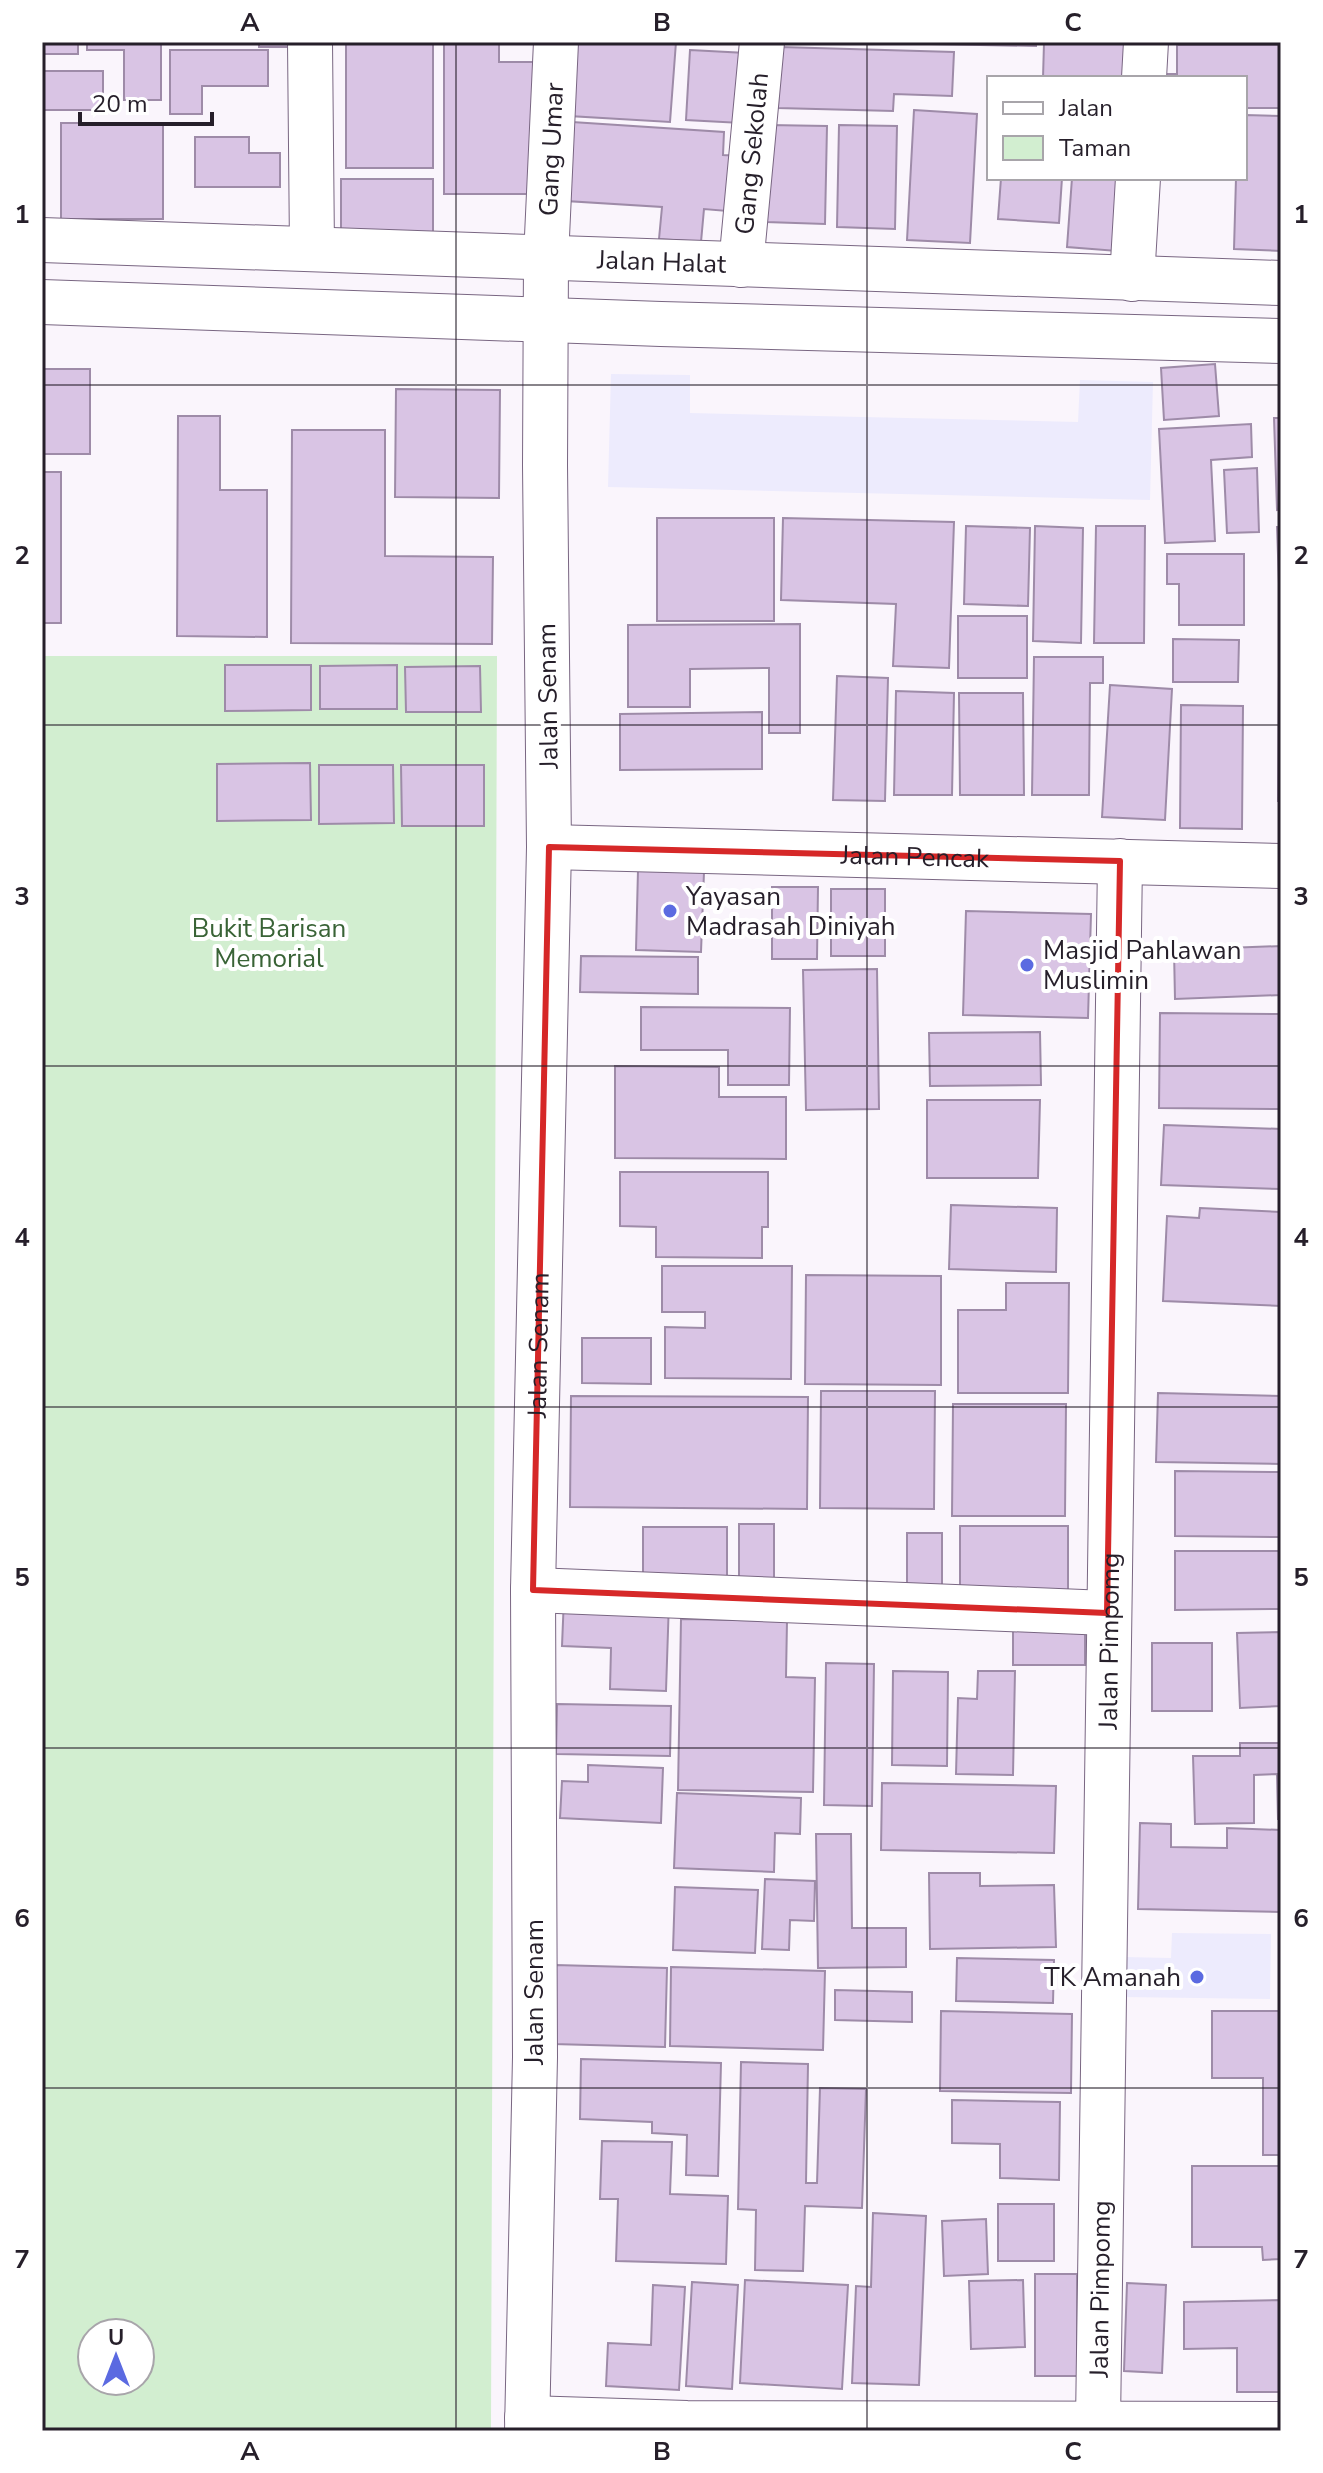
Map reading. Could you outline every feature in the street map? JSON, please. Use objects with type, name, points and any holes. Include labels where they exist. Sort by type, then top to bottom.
[{"type":"street","points":[[310,42],[312,249]]},
{"type":"street","name":"Gang Umar","points":[[546,258],[556,42]]},
{"type":"street","name":"Gang Sekolah","points":[[741,265],[762,42]]},
{"type":"street","points":[[1144,76],[1146,42]]},
{"type":"street","points":[[1132,279],[1138,180]]},
{"type":"street","name":"Jalan Halat","points":[[42,240],[1281,283]]},
{"type":"street","name":"Jalan Senam","points":[[527,2424],[535,2057],[533,1590],[549,847],[546,258]]},
{"type":"street","points":[[42,302],[546,321],[1281,341]]},
{"type":"street","name":"Jalan Pencak","points":[[549,847],[1281,866]]},
{"type":"street","name":"Jalan Pimpomg","points":[[1098,2423],[1107,1613],[1120,861]]},
{"type":"street","points":[[533,1590],[1107,1613]]},
{"type":"street","points":[[527,2424],[687,2427],[1281,2424]]},
{"type":"highlighted area","points":[[549,847],[1120,861],[1107,1613],[533,1590]]},
{"type":"shaded area","points":[[611,374],[690,375],[690,413],[1078,422],[1080,380],[1153,382],[1150,500],[608,487]]},
{"type":"shaded area","name":"TK Amanah","points":[[1172,1933],[1271,1934],[1270,1999],[1123,1997],[1124,1957],[1171,1958]]},
{"type":"green space","name":"Bukit Barisan Memorial","points":[[42,656],[497,656],[491,2431],[42,2431]]},
{"type":"building","points":[[42,42],[78,42],[78,54],[42,54]]},
{"type":"building","points":[[87,42],[161,42],[161,100],[124,100],[124,50],[87,50]]},
{"type":"building","points":[[259,42],[291,42],[291,47],[259,47]]},
{"type":"building","points":[[346,42],[433,42],[433,168],[346,168]]},
{"type":"building","points":[[444,42],[499,42],[499,62],[543,62],[543,194],[444,194]]},
{"type":"building","points":[[573,42],[676,42],[670,122],[569,116]]},
{"type":"building","points":[[1036,42],[1036,46],[930,44]]},
{"type":"building","points":[[1044,43],[1140,44],[1139,76],[1043,76]]},
{"type":"building","points":[[1177,45],[1281,45],[1281,108],[1247,108],[1247,76],[1167,76],[1177,74]]},
{"type":"building","points":[[780,47],[954,52],[952,96],[894,94],[893,111],[778,108]]},
{"type":"building","points":[[170,50],[268,50],[268,86],[202,86],[202,114],[170,114]]},
{"type":"building","points":[[690,50],[746,53],[741,123],[686,120]]},
{"type":"building","points":[[42,71],[103,71],[103,110],[42,110]]},
{"type":"building","points":[[914,110],[977,114],[970,243],[907,240]]},
{"type":"building","points":[[1247,115],[1281,116],[1281,251],[1234,249],[1236,180],[1247,180]]},
{"type":"building","points":[[572,122],[724,132],[723,155],[743,156],[739,212],[704,209],[701,242],[659,239],[662,207],[566,201]]},
{"type":"building","points":[[61,123],[163,123],[163,219],[61,219]]},
{"type":"building","points":[[769,125],[827,126],[825,224],[766,222]]},
{"type":"building","points":[[839,125],[897,126],[895,229],[837,227]]},
{"type":"building","points":[[195,137],[249,137],[249,153],[280,153],[280,187],[195,187]]},
{"type":"building","points":[[341,179],[433,179],[433,237],[341,237]]},
{"type":"building","points":[[1001,180],[1062,180],[1059,223],[998,219]]},
{"type":"building","points":[[1072,180],[1122,180],[1117,251],[1067,247]]},
{"type":"building","points":[[1215,364],[1219,416],[1164,420],[1161,368]]},
{"type":"building","points":[[42,369],[90,369],[90,454],[42,454]]},
{"type":"building","points":[[396,389],[500,390],[499,498],[395,497]]},
{"type":"building","points":[[178,416],[220,416],[220,490],[267,490],[267,637],[177,636]]},
{"type":"building","points":[[1274,418],[1281,418],[1281,509],[1277,510]]},
{"type":"building","points":[[1251,424],[1252,457],[1211,460],[1215,541],[1165,543],[1159,429]]},
{"type":"building","points":[[292,430],[385,430],[385,556],[493,557],[492,644],[291,643]]},
{"type":"building","points":[[1257,468],[1259,532],[1227,533],[1224,470]]},
{"type":"building","points":[[42,472],[61,472],[61,623],[42,623]]},
{"type":"building","points":[[657,518],[774,518],[774,621],[657,621]]},
{"type":"building","points":[[783,518],[954,522],[949,668],[893,666],[896,604],[781,600]]},
{"type":"building","points":[[966,526],[1030,528],[1028,606],[964,604]]},
{"type":"building","points":[[1035,526],[1083,528],[1081,643],[1033,641]]},
{"type":"building","points":[[1096,526],[1145,526],[1144,643],[1094,643]]},
{"type":"building","points":[[1277,527],[1281,527],[1281,583],[1279,583]]},
{"type":"building","points":[[1167,554],[1244,554],[1244,625],[1179,625],[1179,584],[1167,584]]},
{"type":"building","points":[[958,616],[1027,616],[1027,678],[958,678]]},
{"type":"building","points":[[800,624],[800,733],[769,733],[769,668],[690,669],[690,707],[628,707],[628,625]]},
{"type":"building","points":[[1173,639],[1239,640],[1238,682],[1173,682]]},
{"type":"building","points":[[1034,657],[1103,657],[1103,683],[1090,683],[1089,795],[1032,795]]},
{"type":"building","points":[[225,665],[311,665],[311,710],[225,711]]},
{"type":"building","points":[[397,665],[397,709],[320,709],[320,666]]},
{"type":"building","points":[[480,666],[481,712],[406,712],[405,667]]},
{"type":"building","points":[[1281,673],[1281,801],[1278,801]]},
{"type":"building","points":[[837,676],[888,678],[885,801],[833,800]]},
{"type":"building","points":[[1110,685],[1172,689],[1165,820],[1102,817]]},
{"type":"building","points":[[896,691],[954,693],[952,795],[894,795]]},
{"type":"building","points":[[959,693],[1023,693],[1024,795],[960,795]]},
{"type":"building","points":[[1181,705],[1243,706],[1242,829],[1180,828]]},
{"type":"building","points":[[762,712],[762,769],[620,770],[620,714]]},
{"type":"building","points":[[310,763],[311,820],[217,821],[217,764]]},
{"type":"building","points":[[319,765],[393,765],[394,823],[319,824]]},
{"type":"building","points":[[401,765],[484,765],[484,826],[402,826]]},
{"type":"building","name":"Yayasan Madrasah Diniyah","points":[[638,870],[704,872],[701,952],[636,950]]},
{"type":"building","points":[[772,887],[818,887],[817,959],[772,959]]},
{"type":"building","points":[[831,889],[885,889],[885,956],[831,956]]},
{"type":"building","name":"Masjid Pahlawan Muslimin","points":[[966,911],[1091,914],[1088,1018],[963,1015]]},
{"type":"building","points":[[1281,946],[1281,995],[1175,999],[1174,950]]},
{"type":"building","points":[[581,956],[698,957],[698,994],[580,992]]},
{"type":"building","points":[[877,969],[879,1109],[806,1110],[803,970]]},
{"type":"building","points":[[641,1007],[790,1008],[789,1085],[728,1085],[728,1050],[641,1050]]},
{"type":"building","points":[[1160,1013],[1281,1014],[1281,1109],[1159,1108]]},
{"type":"building","points":[[1040,1032],[1041,1085],[930,1086],[929,1033]]},
{"type":"building","points":[[615,1066],[719,1067],[719,1097],[786,1097],[786,1159],[615,1158]]},
{"type":"building","points":[[927,1100],[1040,1100],[1038,1178],[927,1178]]},
{"type":"building","points":[[1164,1125],[1281,1129],[1281,1189],[1161,1185]]},
{"type":"building","points":[[620,1172],[768,1172],[768,1227],[762,1227],[762,1258],[656,1257],[656,1227],[620,1226]]},
{"type":"building","points":[[951,1205],[1057,1208],[1056,1272],[949,1269]]},
{"type":"building","points":[[1200,1208],[1281,1212],[1281,1306],[1163,1301],[1167,1216],[1199,1218]]},
{"type":"building","points":[[662,1266],[792,1266],[791,1379],[665,1378],[665,1327],[705,1328],[705,1312],[662,1312]]},
{"type":"building","points":[[806,1275],[941,1276],[941,1385],[805,1384]]},
{"type":"building","points":[[1006,1283],[1069,1283],[1068,1393],[958,1393],[958,1310],[1006,1310]]},
{"type":"building","points":[[582,1338],[651,1338],[651,1384],[582,1383]]},
{"type":"building","points":[[821,1391],[935,1391],[934,1509],[820,1508]]},
{"type":"building","points":[[1158,1393],[1281,1396],[1281,1464],[1156,1462]]},
{"type":"building","points":[[571,1396],[808,1397],[807,1509],[570,1507]]},
{"type":"building","points":[[953,1404],[1066,1404],[1065,1516],[952,1516]]},
{"type":"building","points":[[1175,1471],[1281,1472],[1281,1537],[1175,1536]]},
{"type":"building","points":[[739,1524],[774,1524],[774,1582],[739,1582]]},
{"type":"building","points":[[960,1526],[1068,1526],[1068,1604],[960,1603]]},
{"type":"building","points":[[643,1527],[727,1527],[727,1583],[643,1582]]},
{"type":"building","points":[[907,1533],[942,1533],[942,1594],[907,1594]]},
{"type":"building","points":[[1175,1551],[1281,1551],[1281,1609],[1175,1610]]},
{"type":"building","points":[[564,1597],[669,1601],[666,1691],[610,1689],[611,1648],[562,1646]]},
{"type":"building","points":[[681,1619],[787,1621],[786,1677],[815,1678],[813,1792],[678,1790]]},
{"type":"building","points":[[1013,1623],[1085,1623],[1085,1665],[1013,1665]]},
{"type":"building","points":[[1281,1632],[1281,1706],[1240,1708],[1237,1633]]},
{"type":"building","points":[[1152,1643],[1212,1643],[1212,1711],[1152,1711]]},
{"type":"building","points":[[826,1663],[874,1664],[872,1806],[824,1805]]},
{"type":"building","points":[[893,1671],[948,1672],[947,1766],[892,1765]]},
{"type":"building","points":[[978,1671],[1015,1671],[1013,1775],[956,1774],[958,1698],[977,1699]]},
{"type":"building","points":[[557,1704],[671,1706],[670,1756],[556,1754]]},
{"type":"building","points":[[1240,1743],[1281,1743],[1281,1819],[1278,1819],[1277,1774],[1254,1775],[1254,1823],[1195,1824],[1193,1756],[1240,1756]]},
{"type":"building","points":[[588,1765],[663,1768],[661,1823],[560,1818],[562,1781],[588,1782]]},
{"type":"building","points":[[882,1783],[1056,1786],[1054,1853],[881,1850]]},
{"type":"building","points":[[677,1793],[801,1798],[800,1834],[775,1833],[774,1872],[674,1868]]},
{"type":"building","points":[[1140,1823],[1171,1824],[1171,1847],[1227,1848],[1227,1828],[1281,1830],[1281,1912],[1138,1909]]},
{"type":"building","points":[[816,1834],[851,1834],[852,1928],[906,1928],[906,1967],[818,1968]]},
{"type":"building","points":[[929,1873],[980,1873],[980,1886],[1054,1885],[1056,1947],[930,1949]]},
{"type":"building","points":[[765,1879],[815,1881],[814,1921],[790,1920],[789,1950],[762,1949]]},
{"type":"building","points":[[675,1887],[758,1890],[755,1953],[673,1950]]},
{"type":"building","points":[[957,1958],[1054,1960],[1053,2003],[956,2001]]},
{"type":"building","points":[[555,1965],[667,1968],[665,2047],[553,2044]]},
{"type":"building","points":[[671,1967],[825,1971],[823,2050],[670,2046]]},
{"type":"building","points":[[835,1990],[912,1992],[912,2022],[835,2020]]},
{"type":"building","points":[[941,2011],[1072,2014],[1071,2093],[940,2091]]},
{"type":"building","points":[[1212,2011],[1281,2011],[1281,2155],[1263,2155],[1263,2078],[1212,2078]]},
{"type":"building","points":[[581,2059],[721,2063],[718,2176],[686,2175],[687,2135],[652,2133],[652,2122],[580,2119]]},
{"type":"building","points":[[741,2062],[808,2064],[806,2183],[817,2183],[820,2088],[866,2089],[862,2208],[805,2206],[803,2271],[755,2270],[756,2210],[738,2209]]},
{"type":"building","points":[[952,2100],[1060,2102],[1059,2180],[1000,2178],[1000,2144],[952,2143]]},
{"type":"building","points":[[602,2141],[672,2142],[670,2194],[728,2196],[726,2264],[616,2261],[618,2199],[600,2199]]},
{"type":"building","points":[[1192,2166],[1281,2166],[1281,2259],[1263,2260],[1262,2247],[1192,2247]]},
{"type":"building","points":[[998,2204],[1054,2204],[1054,2261],[998,2261]]},
{"type":"building","points":[[873,2213],[926,2216],[919,2385],[852,2383],[856,2286],[871,2287]]},
{"type":"building","points":[[986,2219],[988,2274],[944,2276],[942,2221]]},
{"type":"building","points":[[1035,2274],[1077,2274],[1077,2376],[1035,2376]]},
{"type":"building","points":[[745,2280],[848,2285],[842,2389],[740,2383]]},
{"type":"building","points":[[1023,2280],[1025,2347],[971,2349],[969,2281]]},
{"type":"building","points":[[692,2282],[738,2285],[732,2389],[686,2386]]},
{"type":"building","points":[[1127,2283],[1166,2285],[1162,2373],[1124,2371]]},
{"type":"building","points":[[653,2285],[685,2287],[679,2390],[606,2386],[608,2343],[651,2345]]},
{"type":"building","points":[[1281,2300],[1281,2392],[1237,2392],[1237,2348],[1184,2349],[1184,2302]]},
{"type":"place","name":"Yayasan Madrasah Diniyah","points":[[670,911]]},
{"type":"place","name":"Masjid Pahlawan Muslimin","points":[[1027,965]]},
{"type":"place","name":"TK Amanah","points":[[1197,1977]]}]
